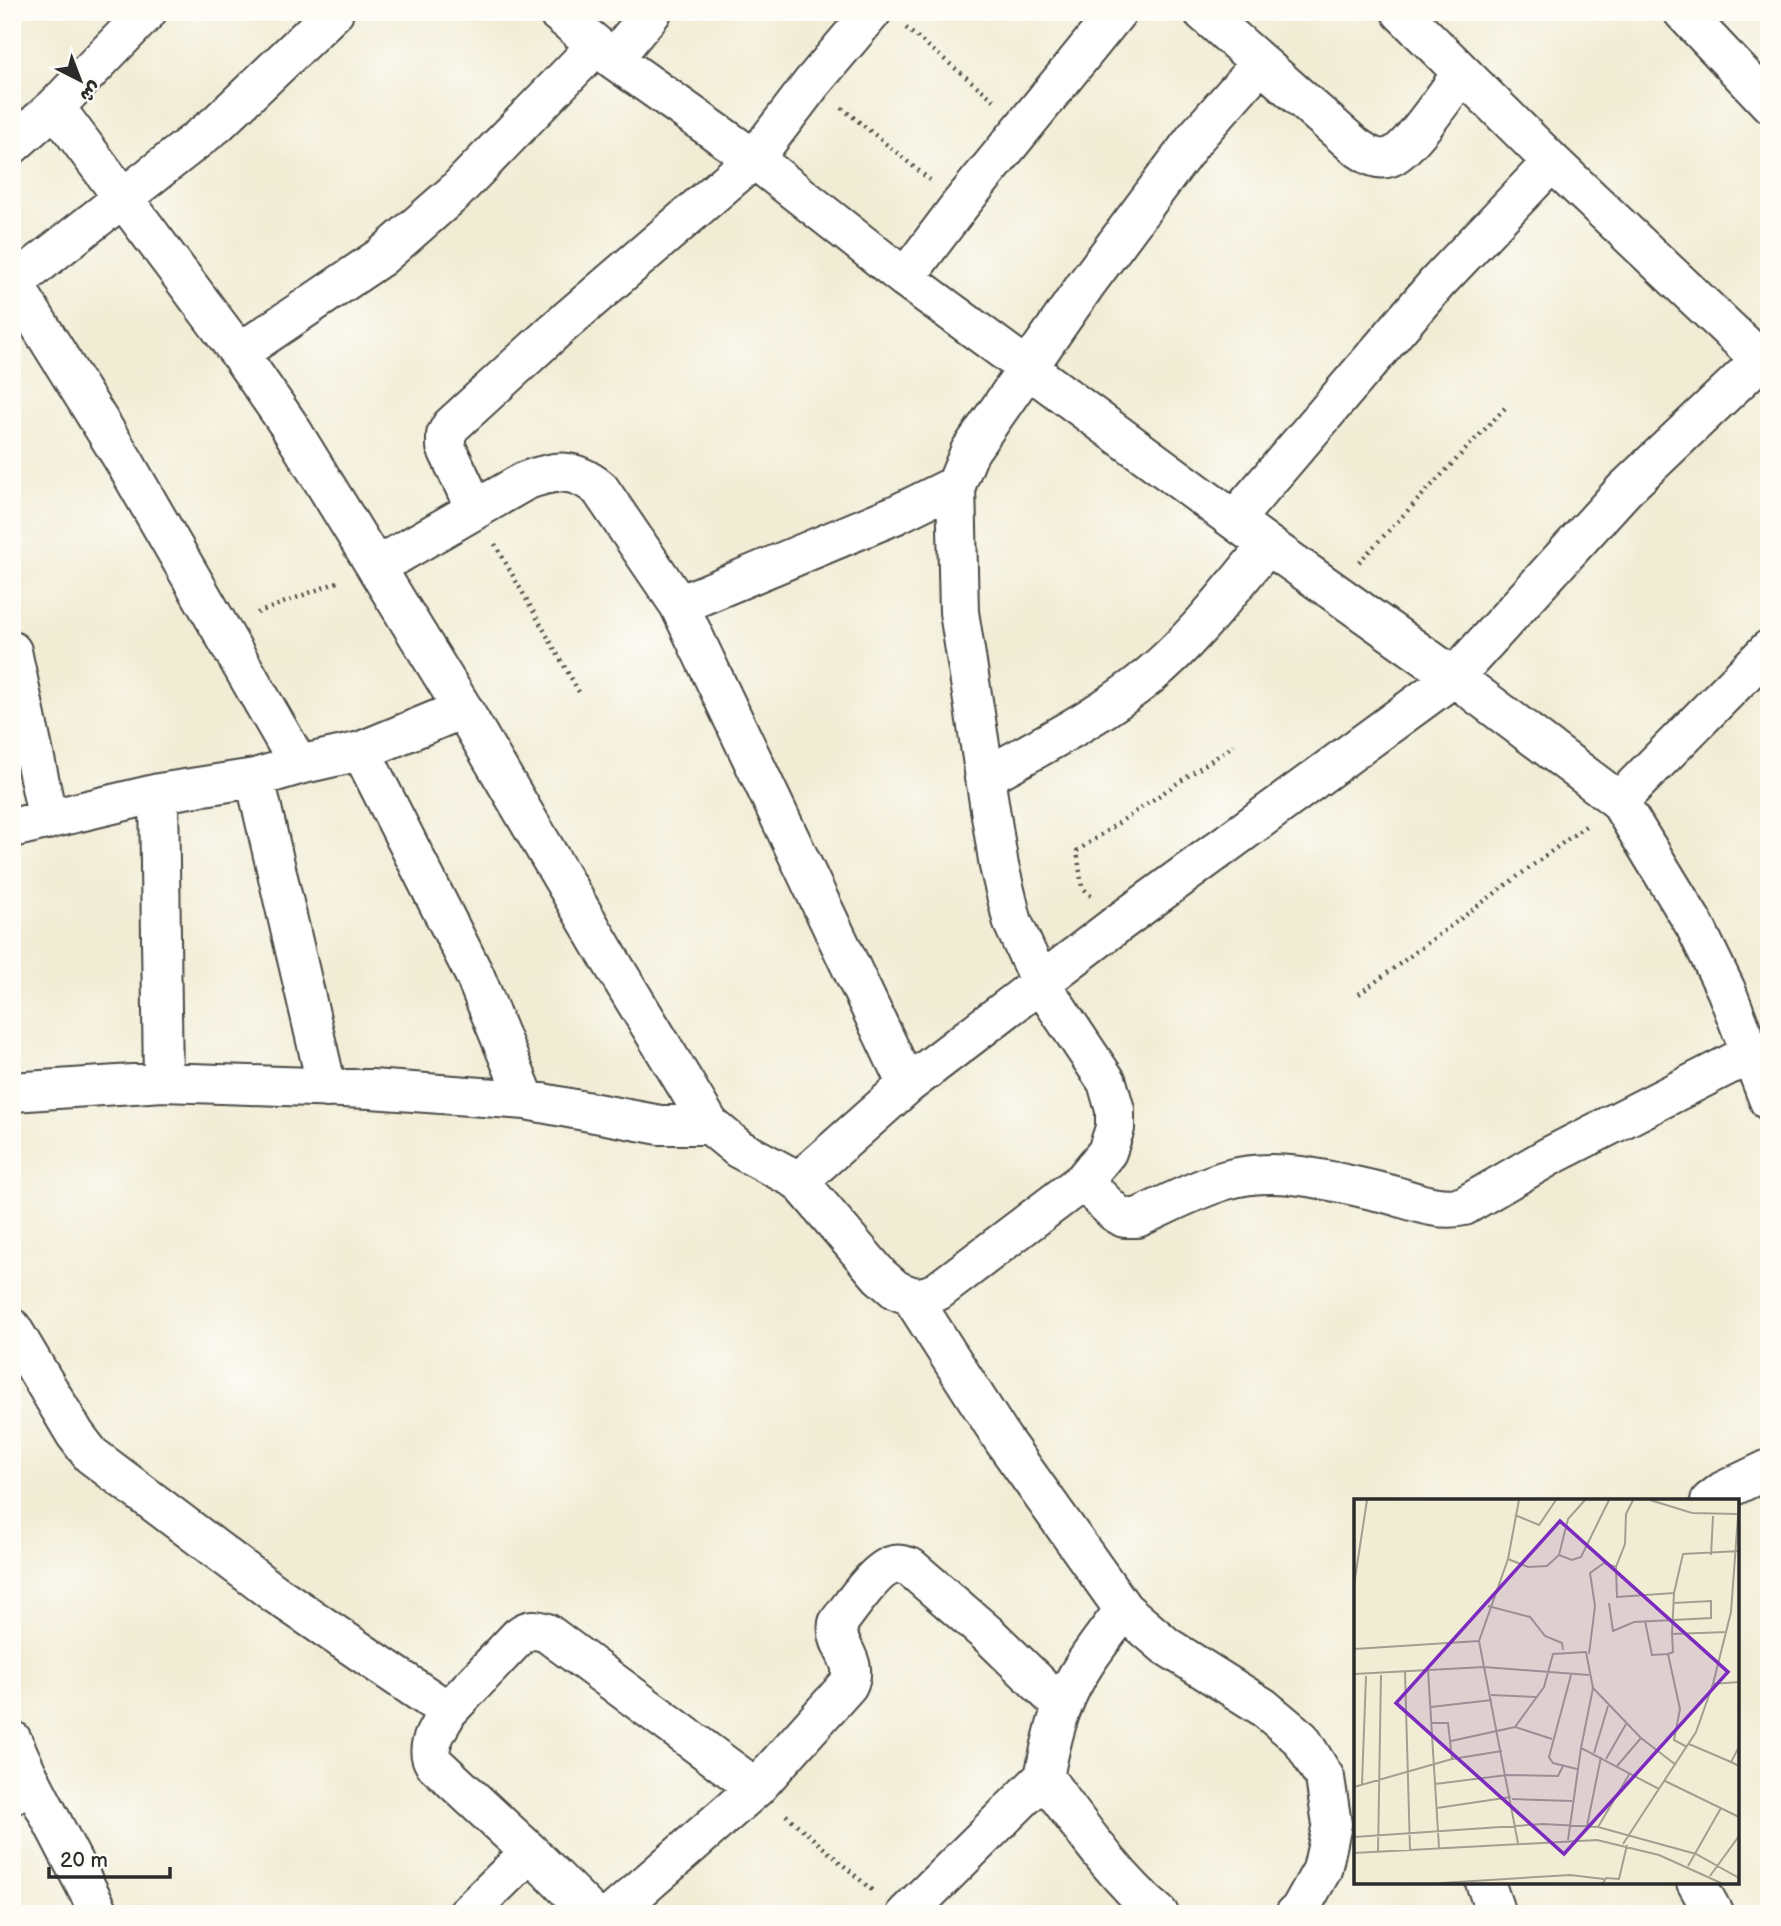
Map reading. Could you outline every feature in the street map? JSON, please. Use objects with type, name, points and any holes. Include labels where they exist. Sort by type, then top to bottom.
[{"type":"street","points":[[12,145],[55,107],[147,12]]},
{"type":"street","points":[[299,765],[124,461],[13,285],[217,124],[334,12]]},
{"type":"street","points":[[557,12],[605,52],[754,159],[905,278],[1268,545],[1454,677],[1619,801],[1695,926],[1726,990],[1769,1101]]},
{"type":"street","points":[[239,353],[382,257],[652,12]]},
{"type":"street","points":[[905,278],[960,205],[1117,12]]},
{"type":"street","points":[[1203,12],[1355,146],[1373,158],[1391,157],[1405,147],[1462,74]]},
{"type":"street","points":[[799,1181],[907,1084],[1120,922],[1454,677],[1624,490],[1765,356],[1552,162],[1401,12]]},
{"type":"street","points":[[1683,12],[1769,103]]},
{"type":"street","points":[[475,509],[446,447],[446,435],[451,426],[558,328],[754,159],[811,83],[885,17]]},
{"type":"street","points":[[55,107],[239,353],[288,424],[463,709],[710,1125],[739,1149],[799,1181],[880,1276],[896,1290],[911,1296],[924,1297],[938,1291],[1083,1181],[1107,1152],[1115,1128],[1115,1110],[1107,1082],[1040,982],[1013,923],[999,866],[959,612],[956,485],[970,451],[1087,283],[1195,138],[1260,64]]},
{"type":"street","points":[[1235,519],[1437,283],[1552,162]]},
{"type":"street","points":[[376,567],[525,481],[547,472],[570,472],[589,480],[600,489],[679,605],[907,1084]]},
{"type":"street","points":[[679,605],[859,530],[956,485]]},
{"type":"street","points":[[984,778],[1083,722],[1149,676],[1201,626],[1268,545]]},
{"type":"street","points":[[1619,801],[1769,649]]},
{"type":"street","points":[[12,651],[30,824],[159,793],[255,778],[360,751],[463,709]]},
{"type":"street","points":[[360,751],[475,976],[526,1100]]},
{"type":"street","points":[[255,778],[327,1088]]},
{"type":"street","points":[[159,793],[163,1082]]},
{"type":"street","points":[[1083,1181],[1114,1212],[1124,1218],[1136,1218],[1227,1180],[1261,1175],[1291,1175],[1384,1192],[1449,1209],[1464,1206],[1560,1150],[1752,1053]]},
{"type":"street","points":[[12,1092],[163,1082],[327,1088],[526,1100],[660,1125],[710,1125]]},
{"type":"street","points":[[911,1296],[1003,1440],[1124,1610],[1166,1646],[1263,1707],[1301,1739],[1325,1778],[1332,1824],[1322,1870],[1299,1911],[1294,1914]]},
{"type":"street","points":[[12,1328],[75,1434],[91,1455],[274,1593],[448,1711]]},
{"type":"street","points":[[1713,1499],[1723,1491],[1769,1469]]},
{"type":"street","points":[[612,1914],[756,1788],[848,1685],[852,1668],[839,1637],[838,1623],[880,1572],[890,1565],[911,1567],[990,1636],[1062,1706]]},
{"type":"street","points":[[892,1905],[1044,1777],[1062,1706],[1083,1667],[1124,1610]]},
{"type":"street","points":[[592,1914],[429,1756],[430,1746],[448,1711],[526,1630],[536,1629],[547,1633],[756,1788]]},
{"type":"street","points":[[12,1740],[20,1785],[100,1914]]},
{"type":"street","points":[[1044,1777],[1102,1856],[1159,1914]]},
{"type":"street","points":[[467,1914],[530,1852]]},
{"type":"street","points":[[1486,1884],[1496,1914]]},
{"type":"street","points":[[1697,1884],[1714,1914]]},
{"type":"path","points":[[885,17],[1024,125]]},
{"type":"path","points":[[811,83],[960,205]]},
{"type":"path","points":[[1331,590],[1505,408]]},
{"type":"path","points":[[475,509],[579,692]]},
{"type":"path","points":[[221,627],[376,567]]},
{"type":"path","points":[[1120,922],[1082,887],[1077,851],[1234,745]]},
{"type":"path","points":[[1359,993],[1619,801]]},
{"type":"path","points":[[756,1788],[892,1905]]}]
